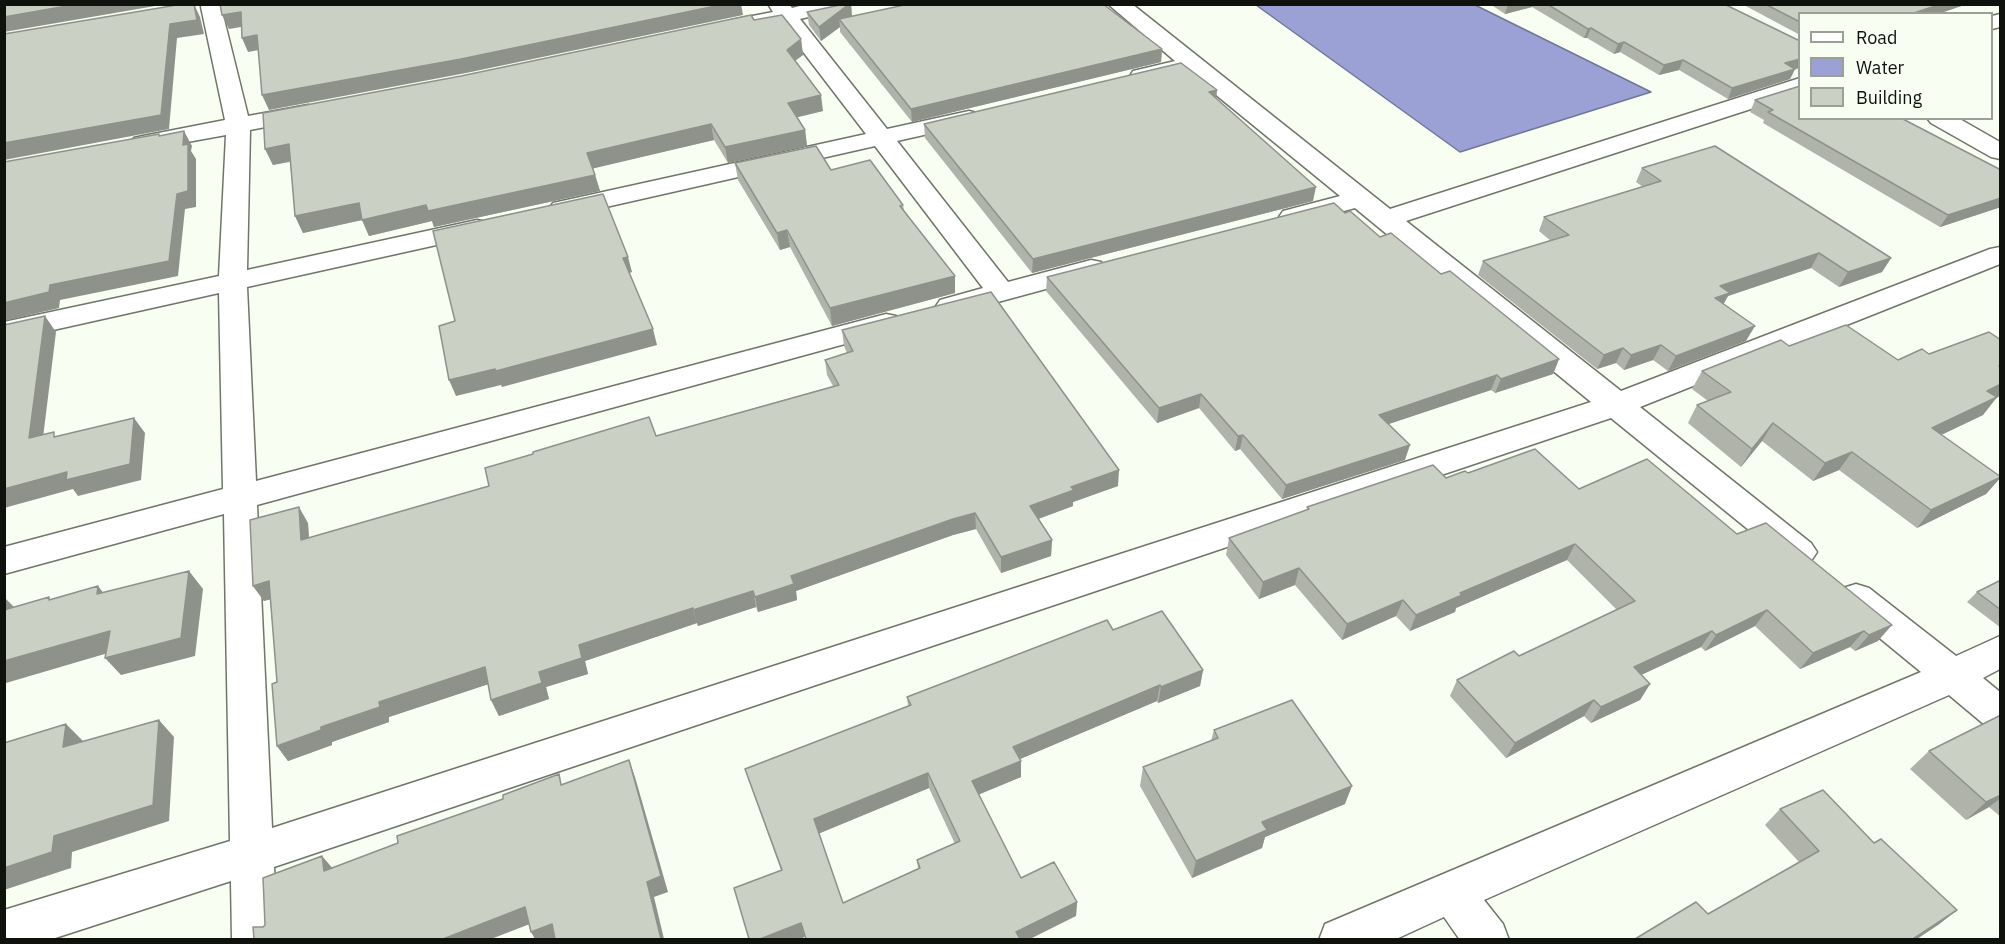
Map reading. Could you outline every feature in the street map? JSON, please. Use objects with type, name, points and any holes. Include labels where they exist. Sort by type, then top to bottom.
[{"type":"street","points":[[718,29],[782,10],[839,4]]},
{"type":"street","points":[[1118,4],[2001,714]]},
{"type":"street","points":[[208,7],[238,125],[233,282],[239,498],[254,854],[255,939]]},
{"type":"street","points":[[782,10],[1001,292]]},
{"type":"street","points":[[1123,81],[1192,64]]},
{"type":"street","points":[[1386,219],[1798,86]]},
{"type":"street","points":[[121,147],[329,108]]},
{"type":"street","points":[[534,215],[881,139],[996,111]]},
{"type":"street","points":[[1943,120],[2001,152]]},
{"type":"street","points":[[1268,223],[1360,199]]},
{"type":"street","points":[[4,333],[499,223]]},
{"type":"street","points":[[4,932],[254,854],[1616,405],[2001,255]]},
{"type":"street","points":[[4,561],[1117,262]]},
{"type":"street","points":[[1341,939],[1953,676],[2001,651]]},
{"type":"street","points":[[1452,892],[1487,939]]},
{"type":"water","points":[[1256,5],[1475,5],[1651,92],[1460,152]]},
{"type":"building","points":[[4,4],[78,4],[4,17]]},
{"type":"building","points":[[194,4],[197,20],[170,24],[161,115],[4,143],[4,34]]},
{"type":"building","points":[[220,4],[725,4],[461,59],[262,95],[257,35],[242,38],[241,12],[222,15]]},
{"type":"building","points":[[849,4],[819,27],[807,12]]},
{"type":"building","points":[[909,4],[1103,4],[1162,49],[911,109],[839,19]]},
{"type":"building","points":[[1547,4],[1724,4],[1798,40],[1798,60],[1785,63],[1795,69],[1732,88],[1683,60],[1664,65],[1624,42],[1618,44],[1591,28],[1588,29]]},
{"type":"building","points":[[1765,4],[1941,4],[1917,12],[1798,12],[1798,21]]},
{"type":"building","points":[[751,15],[754,20],[782,15],[801,39],[787,50],[821,95],[788,103],[805,130],[725,147],[711,124],[587,153],[595,175],[428,211],[426,205],[362,220],[359,203],[295,216],[289,144],[265,149],[263,113],[461,76]]},
{"type":"building","points":[[1181,63],[1217,90],[1209,92],[1316,187],[1033,259],[924,124]]},
{"type":"building","points":[[1798,87],[1798,120],[1905,120],[2001,170],[2001,198],[1948,215],[1768,112],[1773,110],[1755,100]]},
{"type":"building","points":[[184,131],[183,145],[188,144],[188,191],[177,194],[169,261],[50,285],[49,292],[4,303],[4,162]]},
{"type":"building","points":[[816,146],[831,170],[870,160],[903,205],[900,206],[955,276],[830,308],[787,230],[777,233],[735,163]]},
{"type":"building","points":[[1715,146],[1891,258],[1848,272],[1819,253],[1720,286],[1730,293],[1715,298],[1755,326],[1676,356],[1661,345],[1631,355],[1623,348],[1604,355],[1483,261],[1569,235],[1544,217],[1661,181],[1642,168]]},
{"type":"building","points":[[603,194],[628,257],[623,258],[653,329],[496,371],[495,369],[449,380],[439,326],[455,321],[433,231]]},
{"type":"building","points":[[1334,203],[1345,213],[1350,211],[1380,237],[1391,233],[1441,274],[1450,271],[1559,359],[1501,379],[1497,375],[1379,415],[1410,445],[1286,485],[1243,435],[1238,436],[1201,394],[1159,408],[1047,277]]},
{"type":"building","points":[[991,292],[1119,470],[1071,487],[1074,490],[1030,506],[1052,540],[1001,557],[975,513],[791,576],[794,584],[755,597],[753,591],[579,645],[582,658],[539,672],[542,683],[491,700],[485,667],[379,702],[380,707],[321,727],[321,730],[277,746],[272,684],[277,682],[269,581],[253,586],[250,520],[299,507],[301,540],[489,486],[485,468],[649,417],[656,436],[839,385],[825,360],[853,351],[842,330]]},
{"type":"building","points":[[45,316],[29,438],[54,432],[54,437],[134,418],[130,464],[66,480],[67,472],[4,489],[4,325]]},
{"type":"building","points":[[1846,325],[1898,360],[1922,349],[1929,354],[1989,332],[2001,340],[2001,366],[1999,366],[2001,384],[1987,391],[1997,397],[1932,428],[2001,477],[1931,510],[1852,452],[1825,463],[1773,423],[1752,449],[1697,405],[1731,392],[1702,371],[1781,340],[1789,346]]},
{"type":"building","points":[[1535,449],[1579,489],[1647,459],[1737,534],[1766,523],[1892,625],[1869,635],[1864,631],[1813,653],[1767,610],[1716,635],[1712,631],[1634,667],[1650,684],[1601,707],[1594,700],[1515,743],[1457,680],[1514,651],[1519,656],[1635,601],[1575,544],[1460,593],[1462,595],[1416,615],[1403,600],[1347,624],[1299,568],[1263,582],[1229,538],[1309,509],[1307,507],[1433,465],[1446,478],[1465,471],[1468,473]]},
{"type":"building","points":[[189,571],[181,638],[105,658],[110,631],[4,661],[4,610],[98,586],[97,594]]},
{"type":"building","points":[[2001,580],[2001,610],[1977,592]]},
{"type":"building","points":[[1162,611],[1203,670],[1161,687],[1160,685],[1013,747],[1021,761],[972,781],[1021,878],[1054,862],[1077,902],[1016,932],[1020,939],[806,939],[801,923],[760,939],[749,939],[734,888],[782,870],[745,769],[911,705],[907,697],[1107,620],[1113,630]],"holes":[[[928,773],[960,841],[917,860],[920,868],[843,903],[814,819]]]},
{"type":"building","points":[[1292,700],[1352,786],[1262,822],[1267,830],[1196,861],[1143,767],[1218,738],[1214,730]]},
{"type":"building","points":[[2001,715],[2001,795],[1986,802],[1929,751]]},
{"type":"building","points":[[159,720],[153,805],[54,836],[52,852],[4,868],[4,743],[66,724],[63,747]]},
{"type":"building","points":[[629,760],[661,876],[647,882],[661,939],[555,939],[552,924],[531,932],[525,907],[443,939],[254,939],[253,927],[265,925],[263,878],[322,856],[324,871],[398,843],[397,836],[503,799],[503,795],[559,774],[561,785]]},
{"type":"building","points":[[1823,790],[1874,843],[1881,839],[1957,910],[1913,939],[1635,939],[1696,902],[1708,914],[1819,851],[1780,809]]}]
